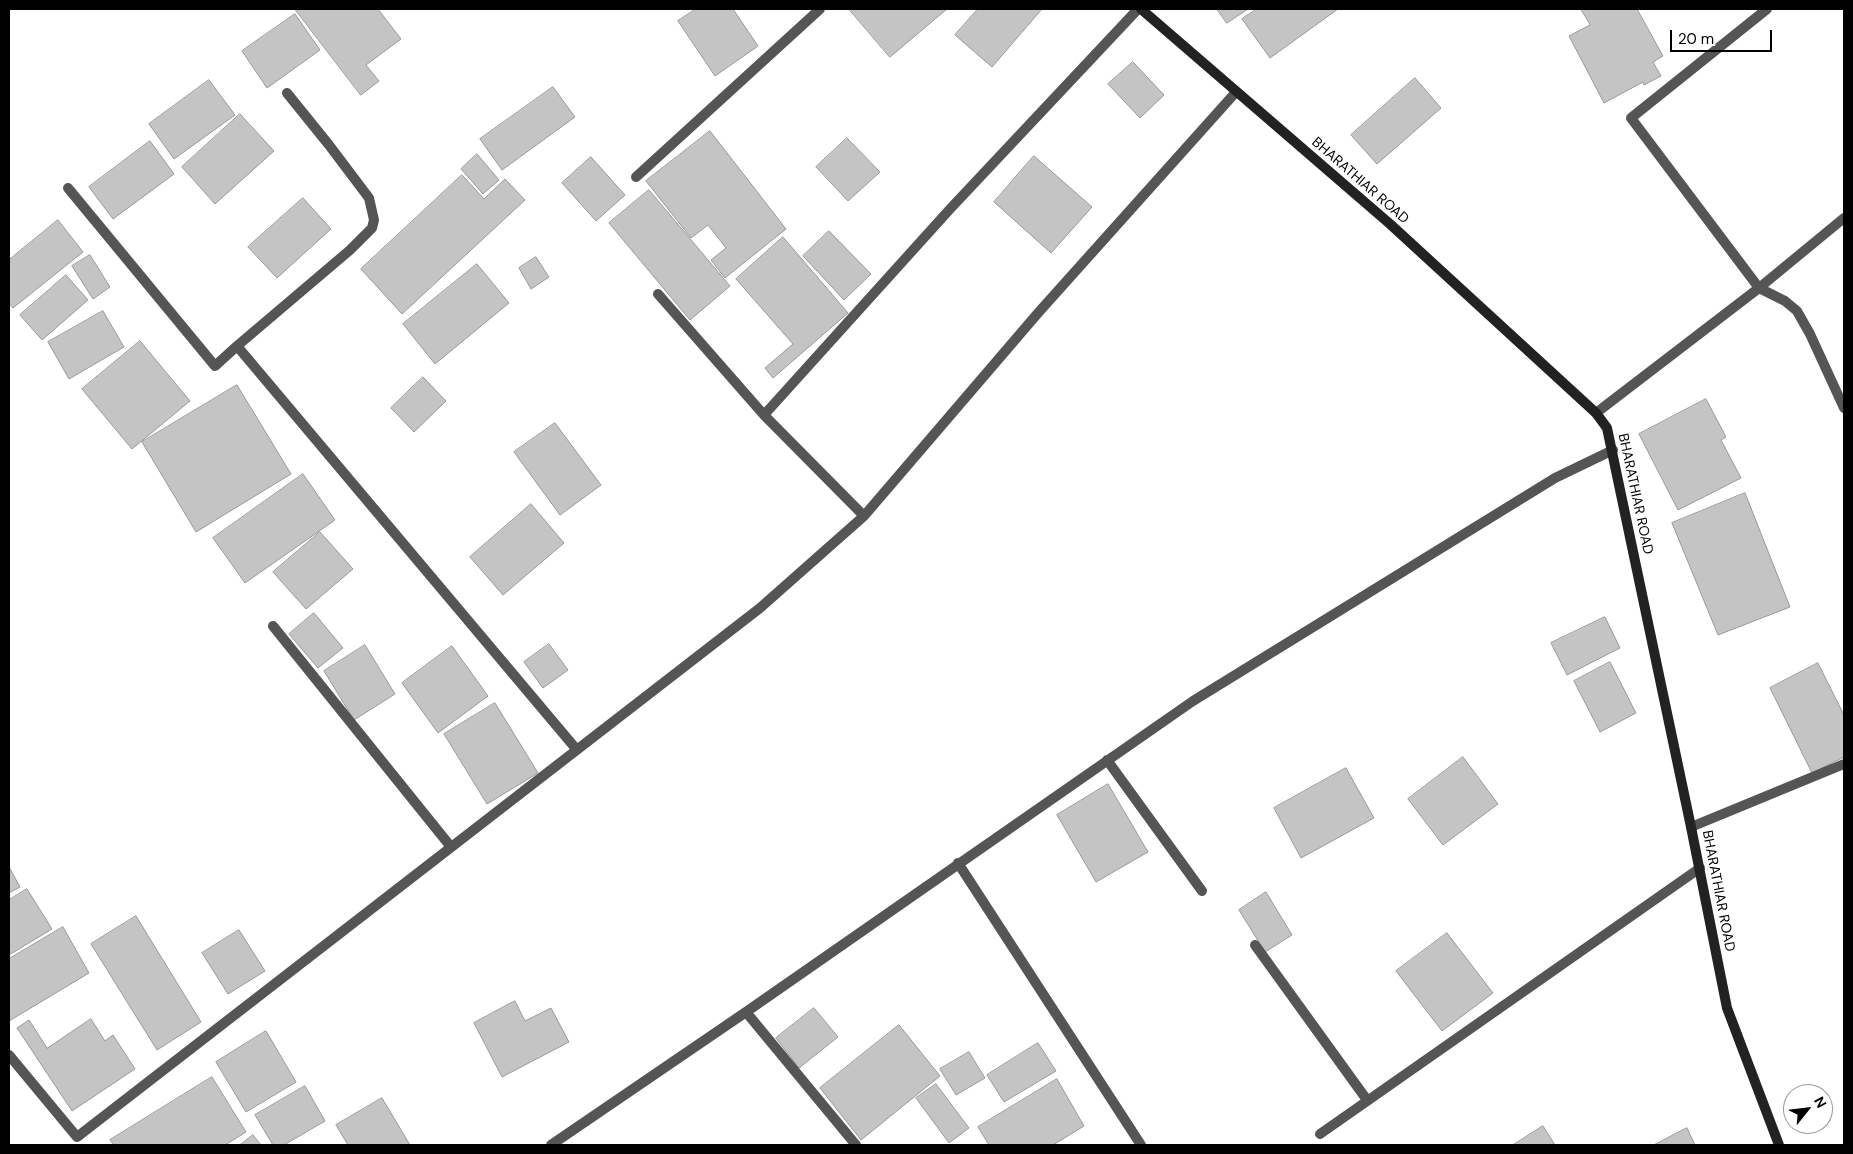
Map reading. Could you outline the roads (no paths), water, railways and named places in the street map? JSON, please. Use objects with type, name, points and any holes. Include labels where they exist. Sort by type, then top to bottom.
[{"type":"main road","name":"BHARATHIAR ROAD","points":[[1140,9],[1390,224],[1596,413],[1607,428],[1700,868],[1727,1008],[1779,1145]]},
{"type":"street","points":[[636,177],[820,9]]},
{"type":"street","points":[[764,415],[956,202],[1140,9]]},
{"type":"street","points":[[1767,9],[1630,118],[1759,288],[1785,301],[1797,311],[1810,334],[1844,408]]},
{"type":"street","points":[[9,1055],[80,1141],[451,847],[760,608],[864,516],[1038,313],[1236,92]]},
{"type":"street","points":[[68,188],[215,366],[350,250],[372,228],[374,220],[369,198],[287,93]]},
{"type":"street","points":[[1596,413],[1759,288],[1844,218]]},
{"type":"street","points":[[658,294],[764,415],[864,516]]},
{"type":"street","points":[[237,346],[577,750]]},
{"type":"street","points":[[551,1145],[746,1012],[1193,701],[1546,483],[1613,450]]},
{"type":"street","points":[[273,626],[451,847]]},
{"type":"street","points":[[1107,760],[1202,892]]},
{"type":"street","points":[[1691,827],[1844,764]]},
{"type":"street","points":[[958,863],[1141,1145]]},
{"type":"street","points":[[1320,1134],[1700,868]]},
{"type":"street","points":[[1255,946],[1367,1100]]},
{"type":"street","points":[[746,1012],[856,1145]]}]
